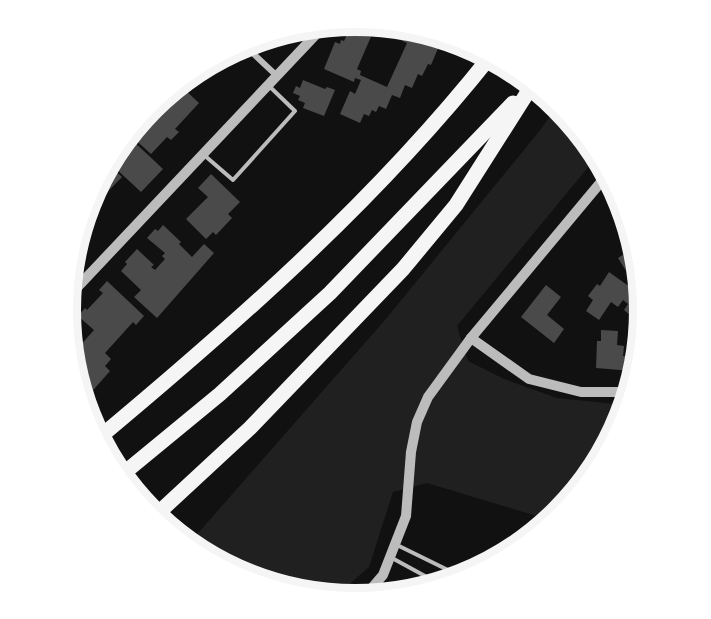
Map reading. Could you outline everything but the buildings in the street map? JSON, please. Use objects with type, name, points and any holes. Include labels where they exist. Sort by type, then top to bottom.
[{"type":"highway","points":[[106,432],[211,343],[315,248],[449,109],[485,64]]},
{"type":"highway","points":[[128,470],[220,394],[330,292],[527,90]]},
{"type":"highway","points":[[162,509],[250,428],[403,269],[456,205],[528,91]]},
{"type":"street","points":[[79,286],[316,35]]},
{"type":"street","points":[[251,52],[277,76]]},
{"type":"street","points":[[372,587],[383,574],[406,516],[411,452],[417,422],[428,397],[471,338],[602,181]]},
{"type":"street","points":[[471,338],[529,379],[581,392],[621,392]]},
{"type":"lane","points":[[203,154],[233,180],[295,111],[268,85]]},
{"type":"lane","points":[[396,544],[450,571]]},
{"type":"lane","points":[[391,557],[428,578]]},
{"type":"shaded area","points":[[552,113],[565,126],[592,163],[457,326],[468,361],[504,379],[557,398],[617,404],[605,432],[587,464],[565,493],[541,517],[427,483],[393,492],[369,567],[346,587],[301,582],[266,573],[233,559],[195,537],[385,320]]}]
